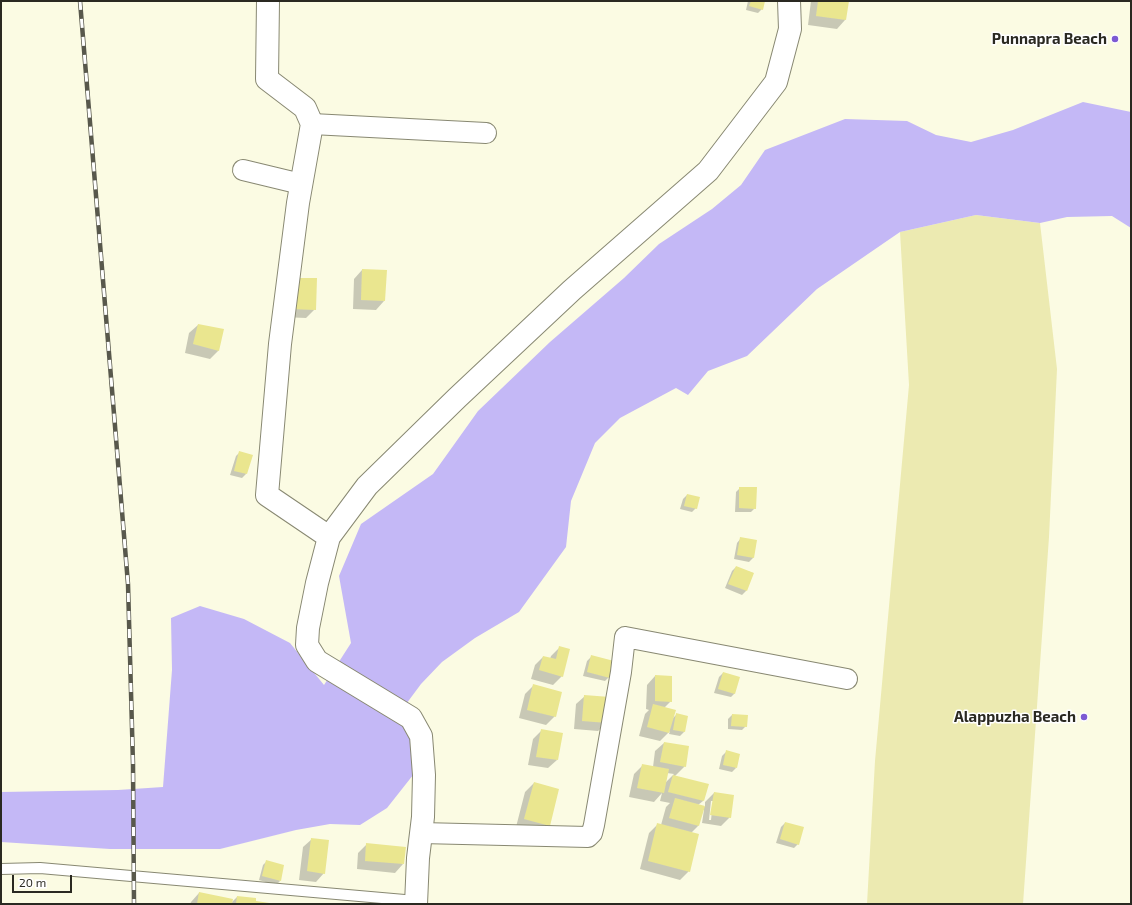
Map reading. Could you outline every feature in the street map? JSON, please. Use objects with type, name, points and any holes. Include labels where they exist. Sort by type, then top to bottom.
[{"type":"main road","points":[[268,1],[267,79],[305,108],[312,124],[301,184],[280,344],[267,495],[329,536]]},
{"type":"main road","points":[[416,902],[418,858],[423,817],[421,736],[411,718],[317,661],[307,644],[308,628],[317,583],[329,536],[366,486],[457,398],[572,290],[708,171],[776,82],[790,29],[789,1]]},
{"type":"street","points":[[312,124],[486,133]]},
{"type":"street","points":[[242,170],[301,184]]},
{"type":"street","points":[[421,833],[588,837],[592,833],[594,825],[621,672],[625,637],[847,679]]},
{"type":"lane","points":[[1,869],[40,868],[416,902]]},
{"type":"shaded area","points":[[1083,102],[1131,112],[1131,228],[1112,216],[1067,217],[1040,223],[976,215],[900,232],[817,289],[747,356],[708,371],[688,395],[676,388],[620,418],[595,443],[571,501],[566,547],[519,612],[475,638],[442,662],[421,684],[395,719],[416,740],[417,770],[387,808],[360,825],[330,824],[296,830],[220,849],[110,849],[1,842],[1,792],[118,790],[163,787],[172,670],[171,618],[200,606],[244,619],[290,643],[324,685],[351,643],[339,576],[361,524],[433,474],[478,411],[550,342],[624,278],[659,244],[712,209],[741,185],[765,150],[845,119],[907,121],[936,135],[971,142],[1013,130]]},
{"type":"shaded area","points":[[976,215],[1040,223],[1057,369],[1049,537],[1023,904],[867,904],[875,761],[909,385],[900,232]]},
{"type":"building","points":[[751,1],[765,1],[763,10],[749,6]]},
{"type":"building","points":[[818,1],[849,1],[846,20],[816,16]]},
{"type":"building","points":[[362,269],[387,270],[385,301],[361,300]]},
{"type":"building","points":[[292,278],[317,278],[316,310],[290,309]]},
{"type":"building","points":[[198,324],[224,329],[219,351],[193,344]]},
{"type":"building","points":[[239,451],[253,455],[247,474],[234,471]]},
{"type":"building","points":[[739,487],[757,487],[756,509],[739,508]]},
{"type":"building","points":[[687,494],[700,497],[697,509],[684,506]]},
{"type":"building","points":[[740,537],[757,540],[754,558],[737,555]]},
{"type":"building","points":[[736,566],[754,573],[747,591],[728,584]]},
{"type":"building","points":[[559,646],[570,649],[563,677],[539,670],[543,656],[556,659]]},
{"type":"building","points":[[591,655],[614,661],[610,678],[587,672]]},
{"type":"building","points":[[723,672],[740,677],[735,694],[718,689]]},
{"type":"building","points":[[655,675],[672,676],[672,702],[655,701]]},
{"type":"building","points":[[533,684],[562,692],[556,717],[527,710]]},
{"type":"building","points":[[584,695],[610,697],[608,723],[582,721]]},
{"type":"building","points":[[653,704],[676,710],[669,733],[647,727]]},
{"type":"building","points":[[676,713],[688,716],[685,732],[673,730]]},
{"type":"building","points":[[732,714],[748,715],[747,727],[731,726]]},
{"type":"building","points":[[541,729],[563,733],[558,760],[536,757]]},
{"type":"building","points":[[664,742],[689,746],[686,767],[660,762]]},
{"type":"building","points":[[726,750],[740,754],[737,768],[723,765]]},
{"type":"building","points":[[642,764],[669,769],[664,793],[637,788]]},
{"type":"building","points":[[673,775],[709,784],[704,801],[668,792]]},
{"type":"building","points":[[534,782],[559,789],[550,826],[524,819]]},
{"type":"building","points":[[714,792],[734,795],[731,818],[710,815]]},
{"type":"building","points":[[675,798],[705,806],[699,826],[669,818]]},
{"type":"building","points":[[785,822],[804,827],[799,845],[780,839]]},
{"type":"building","points":[[657,823],[699,834],[690,872],[648,861]]},
{"type":"building","points":[[311,838],[329,840],[325,874],[307,871]]},
{"type":"building","points":[[366,843],[406,847],[404,864],[365,861]]},
{"type":"building","points":[[266,860],[284,865],[281,881],[262,876]]},
{"type":"building","points":[[199,892],[233,899],[232,904],[197,904]]},
{"type":"building","points":[[237,896],[256,898],[256,901],[276,904],[236,904]]},
{"type":"railway","points":[[80,1],[128,584],[133,764],[134,904]]},
{"type":"place","name":"Punnapra Beach","points":[[1115,39]]},
{"type":"place","name":"Alappuzha Beach","points":[[1084,717]]}]
